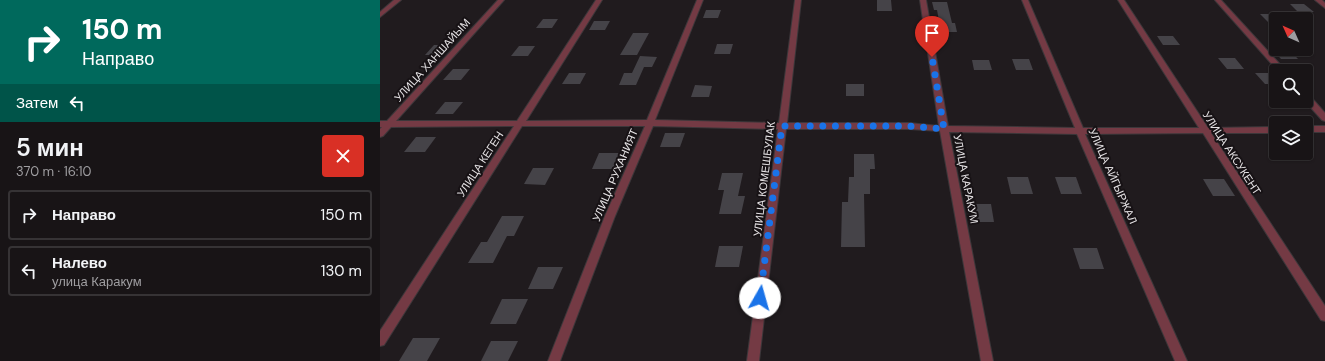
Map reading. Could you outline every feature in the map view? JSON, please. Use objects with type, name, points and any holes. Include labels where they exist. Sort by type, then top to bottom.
[{"type":"street","points":[[380,15],[398,0]]},
{"type":"street","name":"УЛИЦА ХАНШАЙЫМ","points":[[380,134],[501,0]]},
{"type":"street","name":"УЛИЦА КЕГЕН","points":[[380,341],[599,0]]},
{"type":"street","name":"УЛИЦА РУХАНИЯТ","points":[[554,361],[610,216],[700,0]]},
{"type":"street","name":"УЛИЦА КОМЕШБУЛАК","points":[[753,361],[798,0]]},
{"type":"street","name":"УЛИЦА КАРАКУМ","points":[[923,0],[944,129],[988,361]]},
{"type":"street","name":"УЛИЦА АЙГЫРЖАЛ","points":[[1025,0],[1080,131],[1181,361]]},
{"type":"street","name":"УЛИЦА АКСУКЕНТ","points":[[1121,0],[1325,316]]},
{"type":"street","points":[[1218,0],[1276,64]]},
{"type":"street","points":[[1318,0],[1325,6]]},
{"type":"street","points":[[1313,105],[1325,118]]},
{"type":"street","points":[[380,124],[650,123],[782,126],[909,126],[944,129],[1080,131],[1269,130]]},
{"type":"street","points":[[1313,129],[1325,129]]},
{"type":"building","points":[[877,0],[891,0],[892,11],[877,11]]},
{"type":"building","points":[[932,2],[947,2],[952,23],[955,23],[957,32],[941,32],[937,10],[934,10]]},
{"type":"building","points":[[1290,4],[1304,4],[1314,12],[1313,12],[1298,12]]},
{"type":"building","points":[[706,10],[721,10],[718,18],[703,18]]},
{"type":"building","points":[[1260,14],[1269,14],[1269,23]]},
{"type":"building","points":[[543,19],[558,19],[552,28],[536,28]]},
{"type":"building","points":[[594,21],[610,21],[605,30],[589,30]]},
{"type":"building","points":[[633,33],[649,33],[637,55],[620,55]]},
{"type":"building","points":[[1157,36],[1173,36],[1180,45],[1163,45]]},
{"type":"building","points":[[717,44],[733,44],[730,54],[714,54]]},
{"type":"building","points":[[434,45],[450,45],[441,55],[425,55]]},
{"type":"building","points":[[519,46],[535,46],[528,56],[511,56]]},
{"type":"building","points":[[640,56],[657,57],[652,67],[644,67],[636,85],[619,85],[624,73],[632,73]]},
{"type":"building","points":[[1278,56],[1295,56],[1298,59],[1281,59]]},
{"type":"building","points":[[1218,58],[1235,58],[1244,69],[1227,69]]},
{"type":"building","points":[[1012,59],[1029,59],[1033,70],[1016,70]]},
{"type":"building","points":[[972,60],[989,60],[992,70],[974,70]]},
{"type":"building","points":[[453,69],[470,69],[461,80],[443,80]]},
{"type":"building","points":[[569,73],[586,73],[580,84],[562,84]]},
{"type":"building","points":[[1255,73],[1269,73],[1269,84],[1265,84]]},
{"type":"building","points":[[846,84],[864,84],[864,96],[846,96]]},
{"type":"building","points":[[695,85],[712,86],[709,97],[691,97]]},
{"type":"building","points":[[445,102],[463,102],[453,114],[435,114]]},
{"type":"building","points":[[665,133],[685,133],[680,147],[660,147]]},
{"type":"building","points":[[416,137],[436,137],[425,152],[404,152]]},
{"type":"building","points":[[599,153],[619,153],[613,169],[592,169]]},
{"type":"building","points":[[854,154],[874,154],[875,169],[870,169],[870,194],[864,194],[865,247],[841,247],[842,202],[848,202],[849,177],[854,177]]},
{"type":"building","points":[[533,168],[554,168],[545,185],[524,184]]},
{"type":"building","points":[[722,173],[743,173],[738,196],[745,196],[741,214],[719,214],[724,190],[718,190]]},
{"type":"building","points":[[1007,177],[1028,177],[1033,194],[1011,194]]},
{"type":"building","points":[[1055,177],[1076,177],[1082,194],[1061,194]]},
{"type":"building","points":[[1203,179],[1224,179],[1235,196],[1213,196]]},
{"type":"building","points":[[968,204],[991,204],[994,222],[972,222]]},
{"type":"building","points":[[502,216],[524,216],[514,236],[507,236],[493,263],[468,263],[481,242],[487,242]]},
{"type":"building","points":[[719,246],[743,246],[739,267],[715,267]]},
{"type":"building","points":[[1073,248],[1097,248],[1104,269],[1080,269]]},
{"type":"building","points":[[538,267],[563,267],[553,289],[528,289]]},
{"type":"building","points":[[502,299],[528,299],[516,324],[490,324]]},
{"type":"building","points":[[413,338],[440,338],[427,361],[399,361]]},
{"type":"building","points":[[491,341],[518,341],[508,361],[481,361]]},
{"type":"route","points":[[760,298],[782,126],[909,126],[944,129],[932,57]]}]
